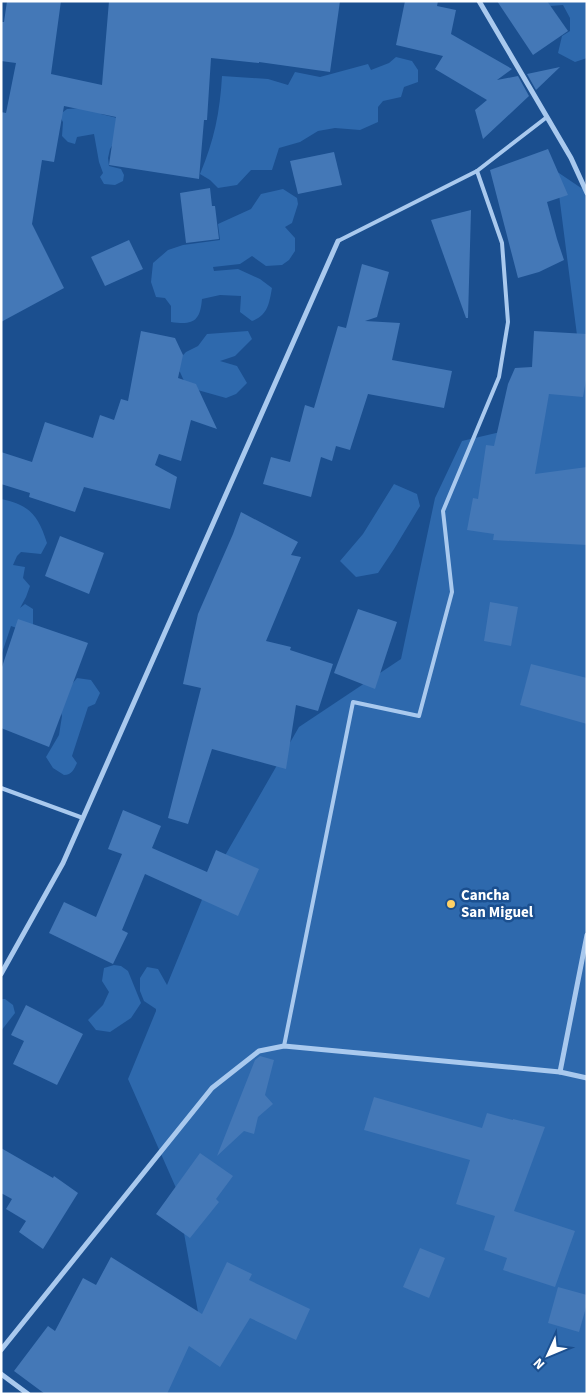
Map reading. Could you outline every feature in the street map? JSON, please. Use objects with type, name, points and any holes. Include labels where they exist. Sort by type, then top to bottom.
[{"type":"street","points":[[480,1],[571,158],[587,193]]},
{"type":"street","points":[[1,974],[63,863],[338,241]]},
{"type":"street","points":[[560,1072],[587,935]]},
{"type":"street","points":[[1,1350],[212,1088],[259,1051],[284,1046],[560,1072],[587,1078]]},
{"type":"street","points":[[1,1374],[28,1394]]},
{"type":"lane","points":[[338,241],[476,171],[547,117]]},
{"type":"lane","points":[[284,1046],[353,702],[419,716],[452,592],[443,511],[499,377],[508,322],[502,243],[476,171]]},
{"type":"lane","points":[[1,788],[83,818]]},
{"type":"shaded area","points":[[531,1],[587,1],[587,58],[575,62],[558,53],[562,36],[570,31],[570,18],[563,5],[536,7]]},
{"type":"shaded area","points":[[396,57],[412,61],[418,70],[418,82],[404,87],[401,97],[383,101],[378,107],[378,122],[360,130],[335,128],[318,131],[300,142],[279,148],[272,170],[251,170],[237,185],[218,188],[200,174],[215,126],[220,102],[222,76],[268,79],[288,85],[295,72],[320,77],[368,64],[371,70],[389,63]]},
{"type":"shaded area","points":[[102,104],[101,114],[117,118],[116,139],[110,149],[108,158],[109,166],[121,169],[124,175],[123,181],[115,185],[104,184],[100,177],[103,173],[94,134],[77,137],[75,144],[68,142],[62,136],[63,122],[59,115],[67,109]]},
{"type":"shaded area","points":[[556,171],[587,192],[587,1394],[145,1394],[198,1312],[176,1188],[128,1079],[156,1011],[156,1009],[144,1001],[140,991],[140,978],[147,967],[158,969],[167,985],[208,885],[299,727],[401,659],[435,498],[462,441],[531,425],[578,343]]},
{"type":"shaded area","points":[[283,189],[297,198],[298,204],[292,223],[285,227],[295,238],[295,251],[289,260],[282,265],[266,266],[252,256],[240,264],[213,267],[214,271],[238,269],[260,279],[272,288],[269,304],[265,312],[252,321],[240,312],[241,296],[220,295],[202,299],[199,313],[194,320],[185,323],[171,322],[171,306],[165,298],[156,297],[151,282],[153,263],[168,250],[183,245],[220,240],[218,224],[251,209],[261,194]]},
{"type":"shaded area","points":[[248,331],[252,339],[235,356],[220,361],[237,366],[247,383],[236,394],[226,398],[194,389],[184,381],[180,372],[173,366],[186,352],[198,346],[207,334]]},
{"type":"shaded area","points":[[394,484],[417,494],[420,506],[378,573],[356,577],[340,561],[363,534]]},
{"type":"shaded area","points":[[1,499],[19,504],[32,513],[40,525],[47,543],[41,554],[21,552],[13,565],[25,567],[23,578],[30,586],[20,608],[25,604],[33,609],[33,628],[28,632],[11,626],[2,653],[1,652]]},
{"type":"shaded area","points":[[77,678],[91,680],[100,693],[95,704],[88,707],[72,756],[77,763],[71,773],[64,775],[53,768],[46,757],[59,735],[62,716],[58,701]]},
{"type":"shaded area","points":[[114,965],[121,966],[128,971],[141,1003],[131,1018],[110,1032],[96,1030],[88,1020],[103,1005],[109,992],[102,981],[104,968]]},
{"type":"shaded area","points":[[1,999],[5,999],[13,1005],[15,1013],[1,1031]]},
{"type":"building","points":[[7,1],[61,1],[51,74],[102,85],[109,1],[340,1],[330,72],[259,62],[211,58],[207,120],[204,120],[199,179],[109,165],[116,117],[64,106],[54,162],[42,160],[32,224],[64,288],[1,322],[1,112],[6,113],[16,63],[1,61],[1,22],[4,22]]},
{"type":"building","points":[[405,1],[438,1],[437,6],[456,10],[451,34],[512,69],[497,80],[518,76],[529,96],[483,139],[475,110],[487,100],[435,69],[443,56],[396,45]]},
{"type":"building","points":[[497,1],[547,1],[568,31],[533,55]]},
{"type":"building","points":[[560,67],[536,90],[527,74]]},
{"type":"building","points":[[548,149],[568,195],[547,202],[564,260],[539,272],[518,278],[490,170]]},
{"type":"building","points":[[334,152],[342,185],[298,194],[290,161]]},
{"type":"building","points":[[210,188],[212,206],[215,206],[219,239],[186,243],[180,193]]},
{"type":"building","points":[[471,210],[468,318],[466,318],[431,220]]},
{"type":"building","points":[[129,240],[143,269],[105,286],[91,257]]},
{"type":"building","points":[[362,264],[389,272],[377,317],[365,321],[400,323],[392,360],[452,371],[444,408],[368,394],[350,450],[336,446],[332,461],[321,457],[311,497],[263,484],[271,457],[290,462],[305,405],[314,408],[338,326],[346,328]]},
{"type":"building","points":[[141,331],[175,338],[183,355],[178,378],[196,384],[217,429],[191,420],[181,461],[159,454],[155,465],[177,477],[170,509],[84,487],[75,512],[29,497],[30,493],[1,484],[1,452],[32,462],[45,422],[93,438],[100,415],[114,420],[121,399],[128,401]]},
{"type":"building","points":[[534,331],[587,334],[587,374],[583,397],[549,394],[535,474],[587,467],[587,545],[493,540],[494,534],[467,530],[473,498],[478,499],[486,445],[494,446],[508,384],[515,368],[532,367]]},
{"type":"building","points":[[241,512],[298,542],[291,555],[301,557],[266,641],[291,647],[290,650],[333,664],[318,711],[296,705],[286,769],[212,749],[188,824],[168,818],[201,688],[183,684],[198,614]]},
{"type":"building","points":[[60,536],[104,553],[89,594],[45,576]]},
{"type":"building","points":[[490,602],[518,607],[511,646],[484,641]]},
{"type":"building","points":[[358,609],[397,622],[375,689],[334,673]]},
{"type":"building","points":[[18,619],[88,643],[49,747],[1,728],[1,670]]},
{"type":"building","points":[[531,664],[587,678],[587,724],[520,705]]},
{"type":"building","points":[[123,810],[161,826],[152,848],[207,872],[216,850],[259,869],[238,916],[145,874],[122,930],[128,933],[113,964],[49,933],[64,902],[96,917],[122,854],[108,849]]},
{"type":"building","points":[[26,1005],[83,1034],[57,1085],[13,1064],[24,1041],[11,1035]]},
{"type":"building","points":[[260,1056],[274,1060],[265,1095],[273,1104],[258,1117],[254,1134],[244,1131],[217,1156],[255,1060]]},
{"type":"building","points":[[374,1097],[482,1128],[487,1113],[545,1127],[514,1211],[575,1231],[555,1287],[503,1270],[507,1258],[484,1250],[495,1216],[456,1204],[470,1160],[364,1130]]},
{"type":"building","points":[[1,1148],[53,1178],[54,1176],[78,1193],[43,1249],[19,1232],[26,1221],[6,1209],[12,1199],[1,1193]]},
{"type":"building","points":[[200,1153],[233,1176],[216,1199],[219,1202],[190,1238],[156,1214]]},
{"type":"building","points":[[420,1248],[445,1258],[429,1298],[403,1287]]},
{"type":"building","points":[[111,1257],[202,1314],[227,1262],[252,1274],[249,1280],[310,1309],[296,1340],[250,1318],[220,1367],[189,1346],[167,1394],[45,1394],[14,1371],[48,1326],[55,1331],[83,1278],[96,1285]]},
{"type":"building","points":[[558,1287],[587,1295],[587,1304],[579,1332],[548,1323]]},
{"type":"place","name":"Cancha San Miguel","points":[[451,904]]}]
